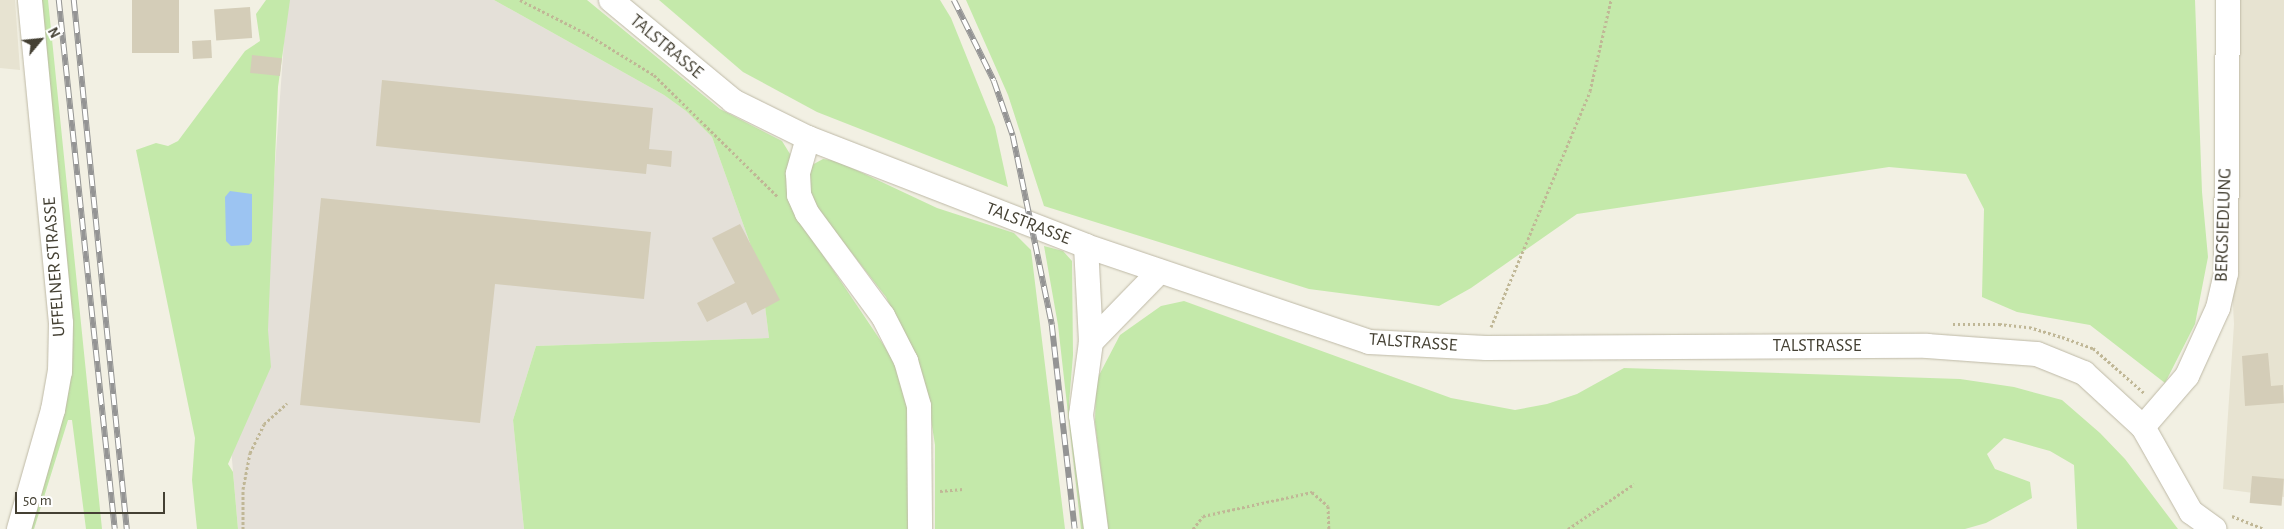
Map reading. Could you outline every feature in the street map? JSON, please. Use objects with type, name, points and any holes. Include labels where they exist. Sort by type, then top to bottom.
[{"type":"street","name":"UFFELNER STRASSE","points":[[19,529],[54,410],[60,372],[61,323],[30,0]]},
{"type":"street","name":"TALSTRASSE","points":[[611,0],[733,101],[808,138],[1086,246],[1369,342],[1486,334],[1927,346],[2037,354],[2084,373],[2150,419],[2191,512],[2221,521]]},
{"type":"street","name":"BERGSIEDLUNG","points":[[2150,419],[2186,376],[2218,308],[2226,273],[2228,0]]},
{"type":"street","points":[[808,138],[798,174],[799,195],[807,213],[884,316],[906,361],[919,406],[920,529]]},
{"type":"street","points":[[1086,246],[1091,342],[1081,415],[1096,529]]},
{"type":"street","points":[[1091,342],[1158,272]]},
{"type":"path","points":[[520,0],[587,34],[654,75],[773,194],[807,213]]},
{"type":"path","points":[[1486,334],[1590,91],[1611,0]]},
{"type":"path","points":[[1946,324],[2029,328],[2093,348],[2130,378],[2150,419]]},
{"type":"path","points":[[1486,334],[1501,327]]},
{"type":"path","points":[[243,529],[243,489],[250,453],[264,424],[287,403]]},
{"type":"path","points":[[1568,529],[1634,484]]},
{"type":"path","points":[[1193,529],[1203,516],[1312,492],[1328,506],[1329,529]]},
{"type":"path","points":[[2221,521],[2265,529]]},
{"type":"shaded area","points":[[0,0],[15,0],[20,70],[0,68]]},
{"type":"shaded area","points":[[287,0],[494,0],[664,95],[686,111],[712,137],[761,274],[769,338],[536,346],[513,420],[524,529],[238,529],[229,425],[266,291]]},
{"type":"shaded area","points":[[2217,0],[2284,0],[2284,497],[2223,489],[2234,324]]},
{"type":"green space","points":[[38,0],[48,0],[102,529],[86,529],[72,420],[68,420],[34,529],[25,529],[61,388]]},
{"type":"green space","points":[[266,0],[290,0],[278,87],[268,330],[271,367],[228,464],[233,472],[238,529],[197,529],[192,480],[195,438],[136,150],[156,143],[168,146],[178,141],[245,51],[260,41],[256,14]]},
{"type":"green space","points":[[494,0],[587,0],[720,109],[782,141],[790,154],[813,240],[895,362],[907,405],[911,529],[524,529],[513,420],[536,346],[769,338],[761,274],[712,137],[686,111],[664,95]]},
{"type":"green space","points":[[659,0],[940,0],[951,18],[995,127],[1008,187],[817,112],[743,72]]},
{"type":"green space","points":[[966,0],[2195,0],[2202,192],[2208,257],[2195,324],[2165,383],[2090,325],[2017,312],[1982,297],[1984,209],[1966,174],[1889,167],[1577,214],[1471,288],[1439,306],[1309,289],[1044,206],[1008,95]]},
{"type":"green space","points":[[823,159],[837,161],[937,208],[1014,233],[1031,250],[1065,529],[935,529],[935,445],[927,394],[917,361],[886,297],[812,202],[806,176],[812,165]]},
{"type":"green space","points":[[1044,246],[1063,251],[1072,261],[1073,355],[1069,403],[1087,529],[1081,529],[1058,325]]},
{"type":"green space","points":[[1184,301],[1451,398],[1515,410],[1547,404],[1577,394],[1624,368],[1960,379],[2014,387],[2062,400],[2100,433],[2125,459],[2178,529],[2077,529],[2074,465],[2050,451],[2004,438],[1987,454],[1995,469],[2030,482],[2032,498],[1986,523],[1965,529],[1108,529],[1095,422],[1096,381],[1120,335],[1161,306]]},
{"type":"water","points":[[230,191],[252,194],[252,241],[249,245],[231,246],[226,241],[225,197]]},
{"type":"building","points":[[132,0],[179,0],[179,53],[132,53]]},
{"type":"building","points":[[250,7],[252,38],[216,40],[214,10]]},
{"type":"building","points":[[211,40],[212,58],[193,59],[192,41]]},
{"type":"building","points":[[252,55],[282,58],[280,76],[250,73]]},
{"type":"building","points":[[382,80],[653,108],[649,149],[672,151],[671,167],[647,164],[646,174],[376,146]]},
{"type":"building","points":[[321,198],[651,232],[644,299],[495,284],[480,423],[300,405]]},
{"type":"building","points":[[740,224],[780,300],[752,315],[746,302],[707,322],[697,303],[735,283],[712,238]]},
{"type":"building","points":[[2268,353],[2271,386],[2283,385],[2284,403],[2245,406],[2242,356]]},
{"type":"building","points":[[2252,476],[2284,479],[2282,506],[2250,503]]},
{"type":"railway","points":[[59,0],[115,529]]},
{"type":"railway","points":[[74,0],[127,529]]},
{"type":"railway","points":[[954,0],[994,81],[1013,136],[1052,325],[1075,529]]}]
